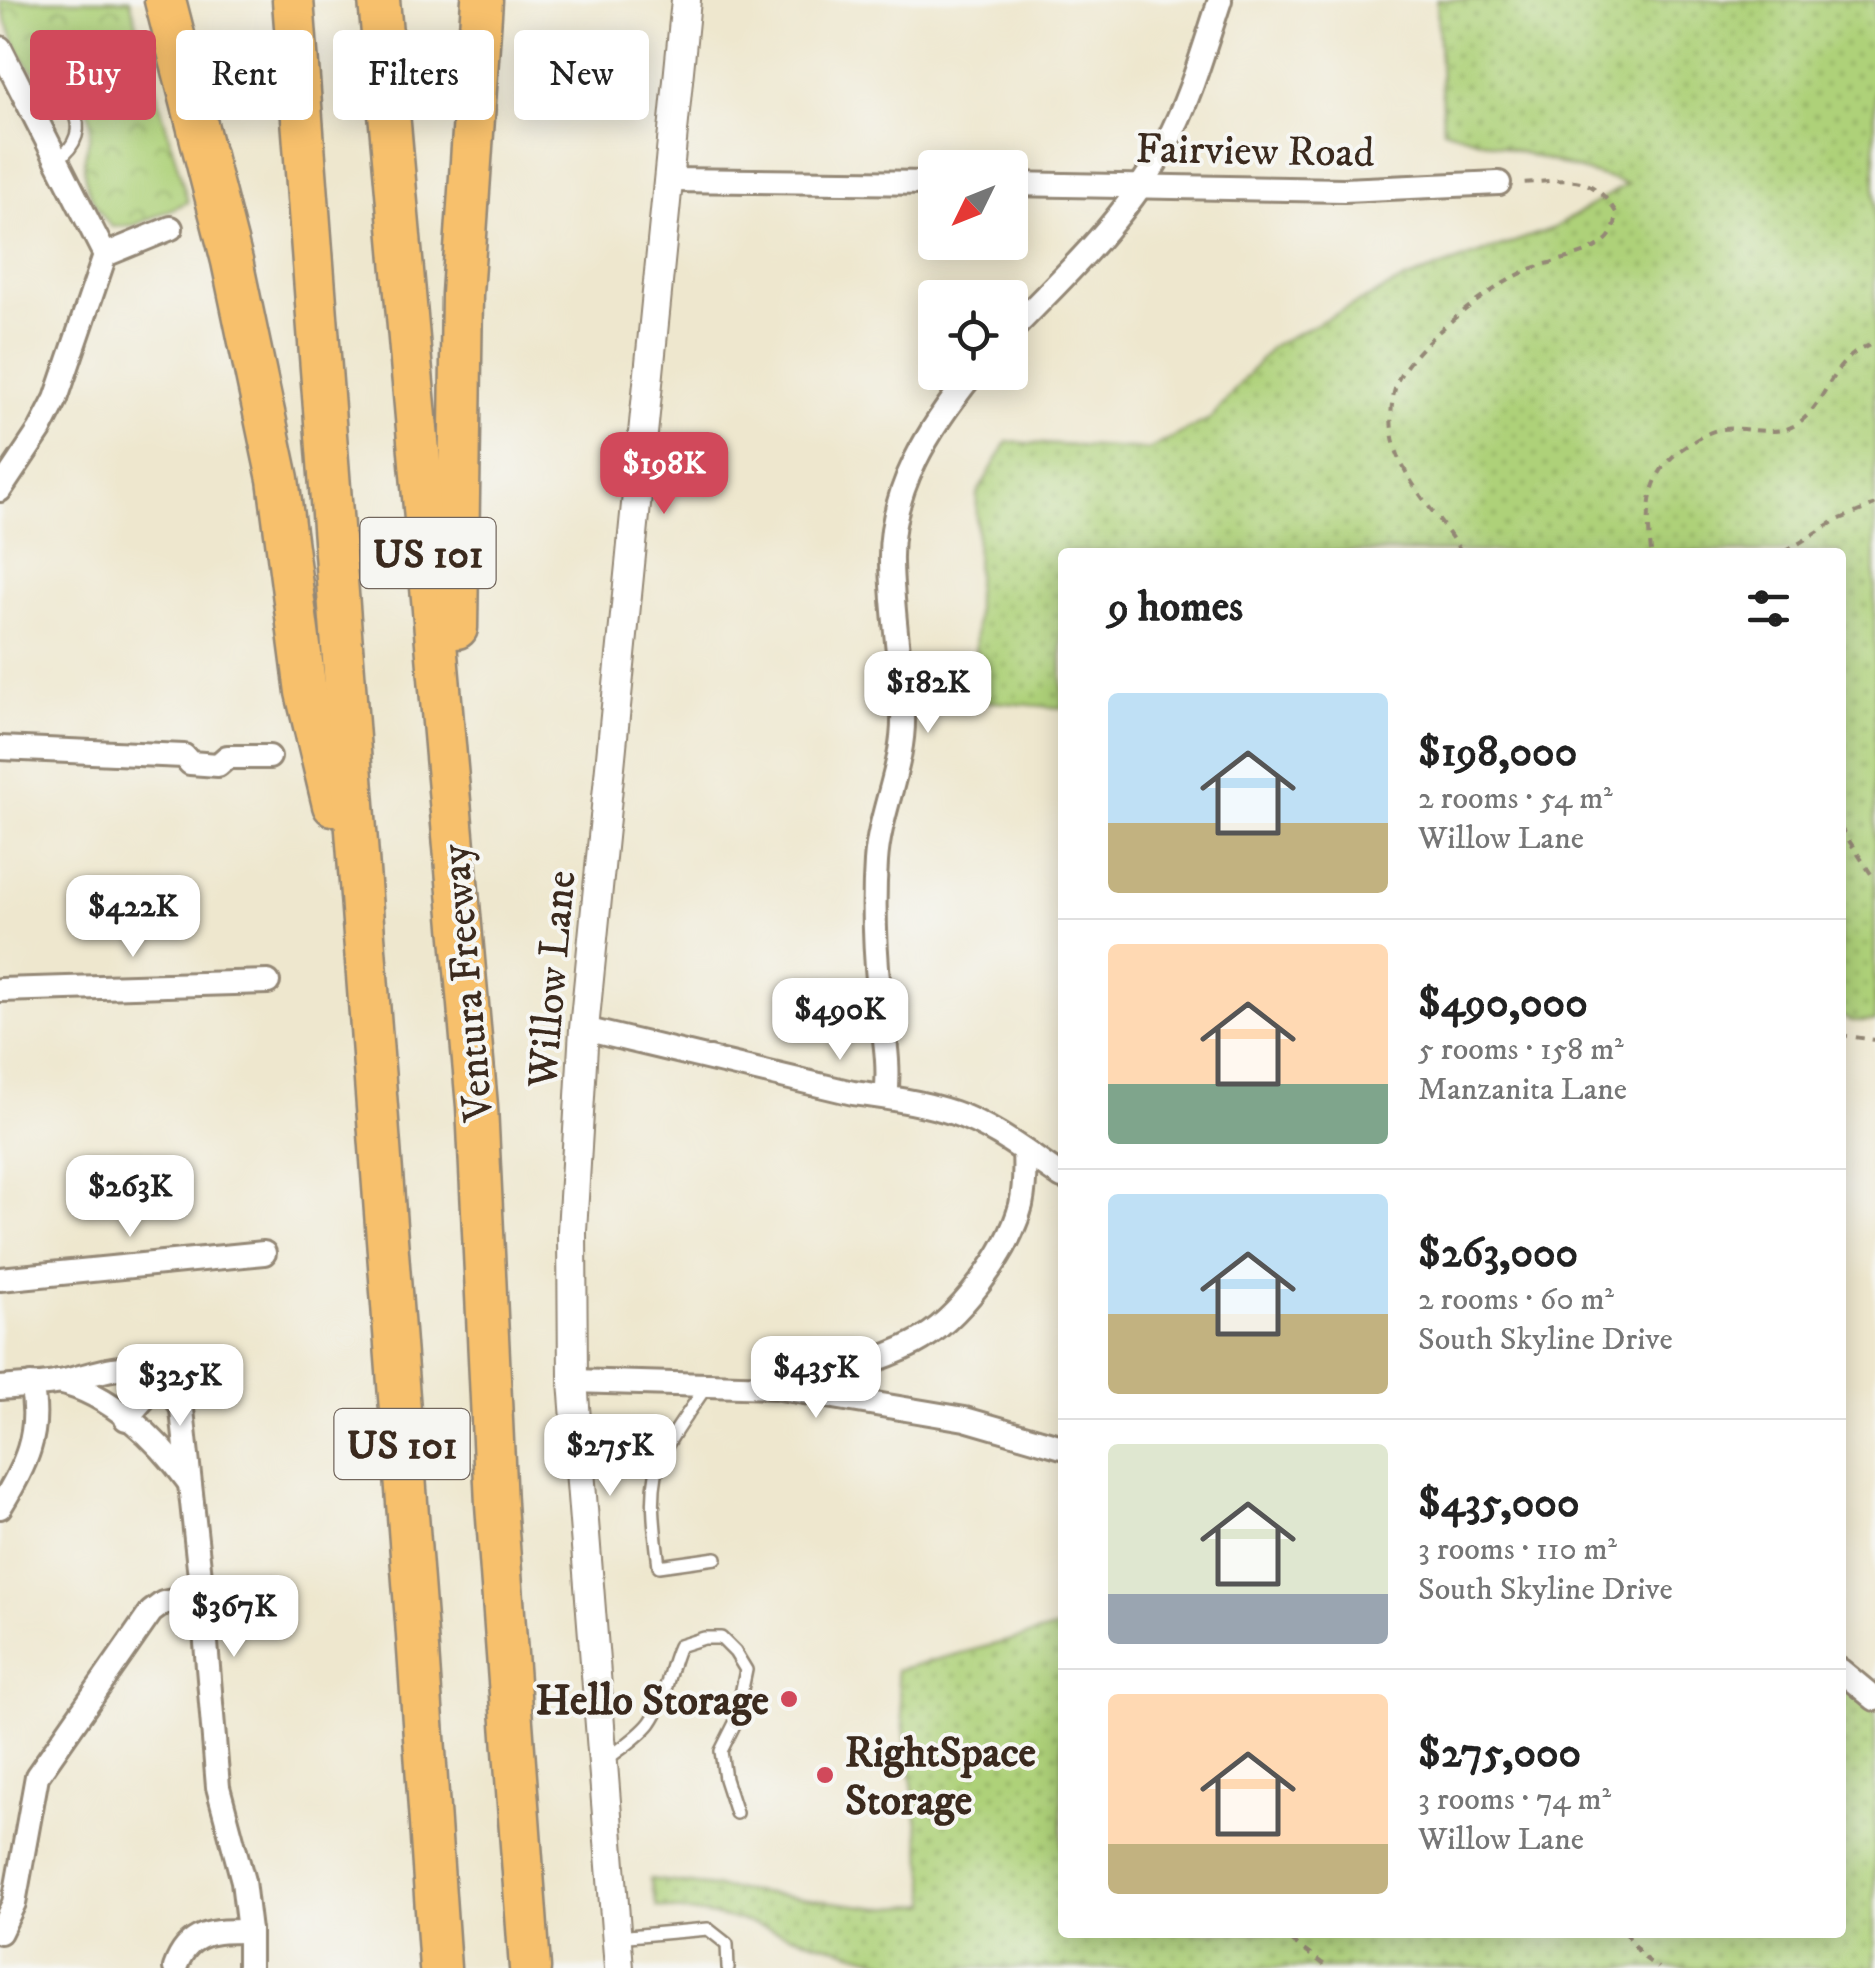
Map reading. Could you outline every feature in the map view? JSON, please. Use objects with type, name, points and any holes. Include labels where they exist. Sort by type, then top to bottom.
[{"type":"highway","points":[[165,0],[232,261],[278,479],[306,692],[361,920]]},
{"type":"highway","name":"US 101","points":[[293,0],[440,1968]]},
{"type":"highway","name":"Ventura Freeway","points":[[379,0],[477,1106],[496,1504],[530,1968]]},
{"type":"highway","points":[[477,1106],[484,1032],[457,635],[462,294],[482,0]]},
{"type":"street","name":"Willow Lane","points":[[620,1968],[573,1381],[572,1231],[584,1029],[686,0]]},
{"type":"street","points":[[1028,313],[1110,228],[1140,185],[1173,128],[1220,0]]},
{"type":"street","points":[[0,48],[105,255],[56,400],[0,490]]},
{"type":"street","points":[[670,180],[918,183]]},
{"type":"street","name":"Fairview Road","points":[[1028,184],[1344,190],[1499,183]]},
{"type":"street","points":[[105,255],[172,228]]},
{"type":"street","points":[[886,1096],[889,1075],[874,894],[876,856],[904,718],[890,559],[895,524],[917,452],[961,390]]},
{"type":"street","points":[[0,748],[184,756],[190,763],[218,765],[227,757],[269,757]]},
{"type":"street","points":[[0,990],[268,982]]},
{"type":"street","points":[[584,1029],[954,1113],[994,1132],[1058,1174]]},
{"type":"street","points":[[774,1387],[890,1355],[919,1341],[941,1324],[984,1276],[1014,1224],[1025,1184],[1024,1151]]},
{"type":"street","points":[[0,1278],[264,1253]]},
{"type":"street","points":[[0,1388],[58,1382],[112,1366],[130,1366],[162,1378],[176,1394],[182,1410],[202,1595],[218,1787],[242,1881],[250,1968]]},
{"type":"street","points":[[126,1419],[162,1378]]},
{"type":"street","points":[[573,1381],[774,1387],[965,1419],[1058,1445]]},
{"type":"street","points":[[58,1382],[74,1386],[126,1419],[165,1450],[190,1484]]},
{"type":"street","points":[[0,1507],[32,1448],[36,1404],[32,1385]]},
{"type":"street","points":[[0,1932],[14,1903],[32,1793],[45,1762],[151,1612],[163,1603],[202,1595]]},
{"type":"street","points":[[1846,1675],[1875,1700]]},
{"type":"street","points":[[175,1968],[190,1944],[206,1933],[249,1931]]},
{"type":"lane","points":[[24,96],[41,93],[54,97],[74,114],[78,131],[74,144],[57,160]]},
{"type":"lane","points":[[707,1385],[662,1455],[654,1508],[659,1566],[716,1558]]},
{"type":"lane","points":[[603,1763],[650,1723],[663,1698],[668,1671],[679,1646],[704,1638],[721,1638],[746,1670],[735,1723],[722,1751],[725,1779],[736,1813]]},
{"type":"lane","points":[[617,1937],[708,1929],[726,1944],[728,1968]]},
{"type":"path","points":[[1458,548],[1398,456],[1392,433],[1398,380],[1413,357],[1472,305],[1522,273],[1595,248],[1614,231],[1618,214],[1594,184],[1499,183]]},
{"type":"path","points":[[1651,548],[1651,494],[1658,471],[1674,453],[1704,434],[1723,429],[1786,431],[1802,422],[1834,371],[1848,357],[1875,343]]},
{"type":"path","points":[[1791,548],[1835,521],[1875,505]]},
{"type":"path","points":[[1846,836],[1875,880]]},
{"type":"path","points":[[1846,1036],[1875,1040]]},
{"type":"path","points":[[1286,1938],[1329,1968]]},
{"type":"path","points":[[1629,1938],[1642,1956],[1658,1968]]},
{"type":"green space","points":[[0,0],[130,0],[139,30],[30,30],[30,68]]},
{"type":"green space","points":[[1437,0],[1875,0],[1875,1021],[1846,1018],[1846,548],[1058,548],[1058,708],[975,700],[977,494],[1007,442],[1148,450],[1211,418],[1272,346],[1402,281],[1554,228],[1627,184],[1443,129]]},
{"type":"green space","points":[[156,91],[188,202],[135,225],[112,227],[95,203],[85,176],[90,120],[156,120]]},
{"type":"green space","points":[[1058,1628],[1058,1938],[1846,1938],[1846,1675],[1875,1699],[1875,1968],[909,1968],[739,1920],[657,1907],[650,1879],[881,1908],[929,1904],[896,1670]]},
{"type":"place","name":"Hello Storage","points":[[789,1699]]},
{"type":"place","name":"RightSpace Storage","points":[[825,1775]]}]
